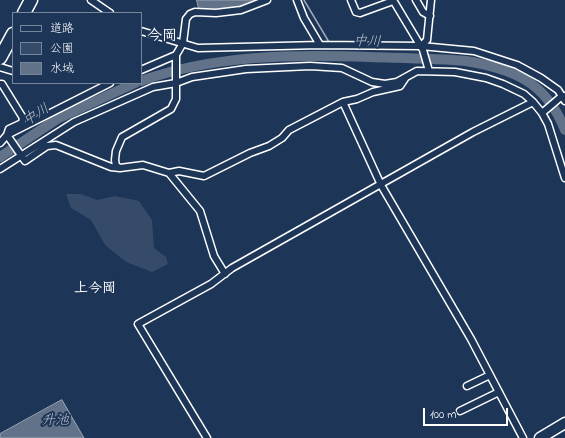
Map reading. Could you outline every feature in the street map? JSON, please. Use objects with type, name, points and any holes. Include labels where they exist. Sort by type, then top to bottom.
[{"type":"highway","points":[[25,12],[31,0]]},
{"type":"highway","points":[[0,58],[12,36]]},
{"type":"main road","points":[[540,438],[565,423]]},
{"type":"street","points":[[91,0],[109,12]]},
{"type":"street","points":[[120,168],[116,166],[115,160],[118,142],[122,137],[172,109],[176,99],[176,56],[183,43],[186,19],[190,14],[195,12],[216,13],[241,10],[267,0]]},
{"type":"street","points":[[297,0],[304,18],[320,45]]},
{"type":"street","points":[[351,0],[356,12],[360,13],[393,0],[422,48],[428,69]]},
{"type":"street","points":[[416,0],[422,12],[430,16]]},
{"type":"street","points":[[422,48],[427,40],[431,0]]},
{"type":"street","points":[[142,31],[198,48],[320,45],[474,51],[495,57],[541,78],[558,90],[564,98],[542,113]]},
{"type":"street","points":[[142,70],[176,56]]},
{"type":"street","points":[[0,169],[74,122],[153,87],[176,83],[192,77],[246,69],[310,66],[342,68],[372,82],[385,84],[407,77],[417,71],[428,69],[454,72],[486,78],[524,94],[542,113],[548,124],[564,166],[565,178]]},
{"type":"street","points":[[0,67],[12,71]]},
{"type":"street","points":[[0,84],[2,84],[23,118],[22,123],[10,129],[8,137],[25,162],[46,146],[56,145],[111,167],[120,168],[143,165],[169,173],[179,172],[204,176],[250,152],[269,146],[282,138],[289,130],[343,102],[357,99],[373,92],[400,86],[407,77]]},
{"type":"street","points":[[0,143],[8,137],[108,84]]},
{"type":"street","points":[[343,102],[382,185],[490,375],[523,438]]},
{"type":"street","points":[[207,438],[138,324],[211,284],[225,274],[473,132],[533,102]]},
{"type":"street","points":[[169,173],[200,211],[214,256],[225,274]]},
{"type":"street","points":[[467,386],[490,375]]},
{"type":"street","points":[[460,412],[499,392]]},
{"type":"green space","points":[[66,194],[81,194],[97,200],[115,196],[139,201],[152,220],[154,248],[166,257],[168,264],[152,272],[126,262],[105,245],[91,220],[71,208]]},
{"type":"water","points":[[197,0],[261,0],[223,10],[207,10],[199,9]]},
{"type":"water","name":"升池","points":[[62,400],[84,438],[0,438],[0,434]]},
{"type":"waterway","points":[[304,0],[329,42]]},
{"type":"waterway","name":"中川","points":[[335,52],[338,56]]},
{"type":"waterway","name":"中川","points":[[142,81],[169,72],[225,61],[282,56],[340,56],[466,61],[499,68],[526,80],[538,89],[548,100],[565,130]]},
{"type":"waterway","name":"中川","points":[[0,157],[57,119],[133,84]]},
{"type":"district","name":"今岡","points":[[162,38]]},
{"type":"district","name":"上今岡","points":[[95,290]]}]
